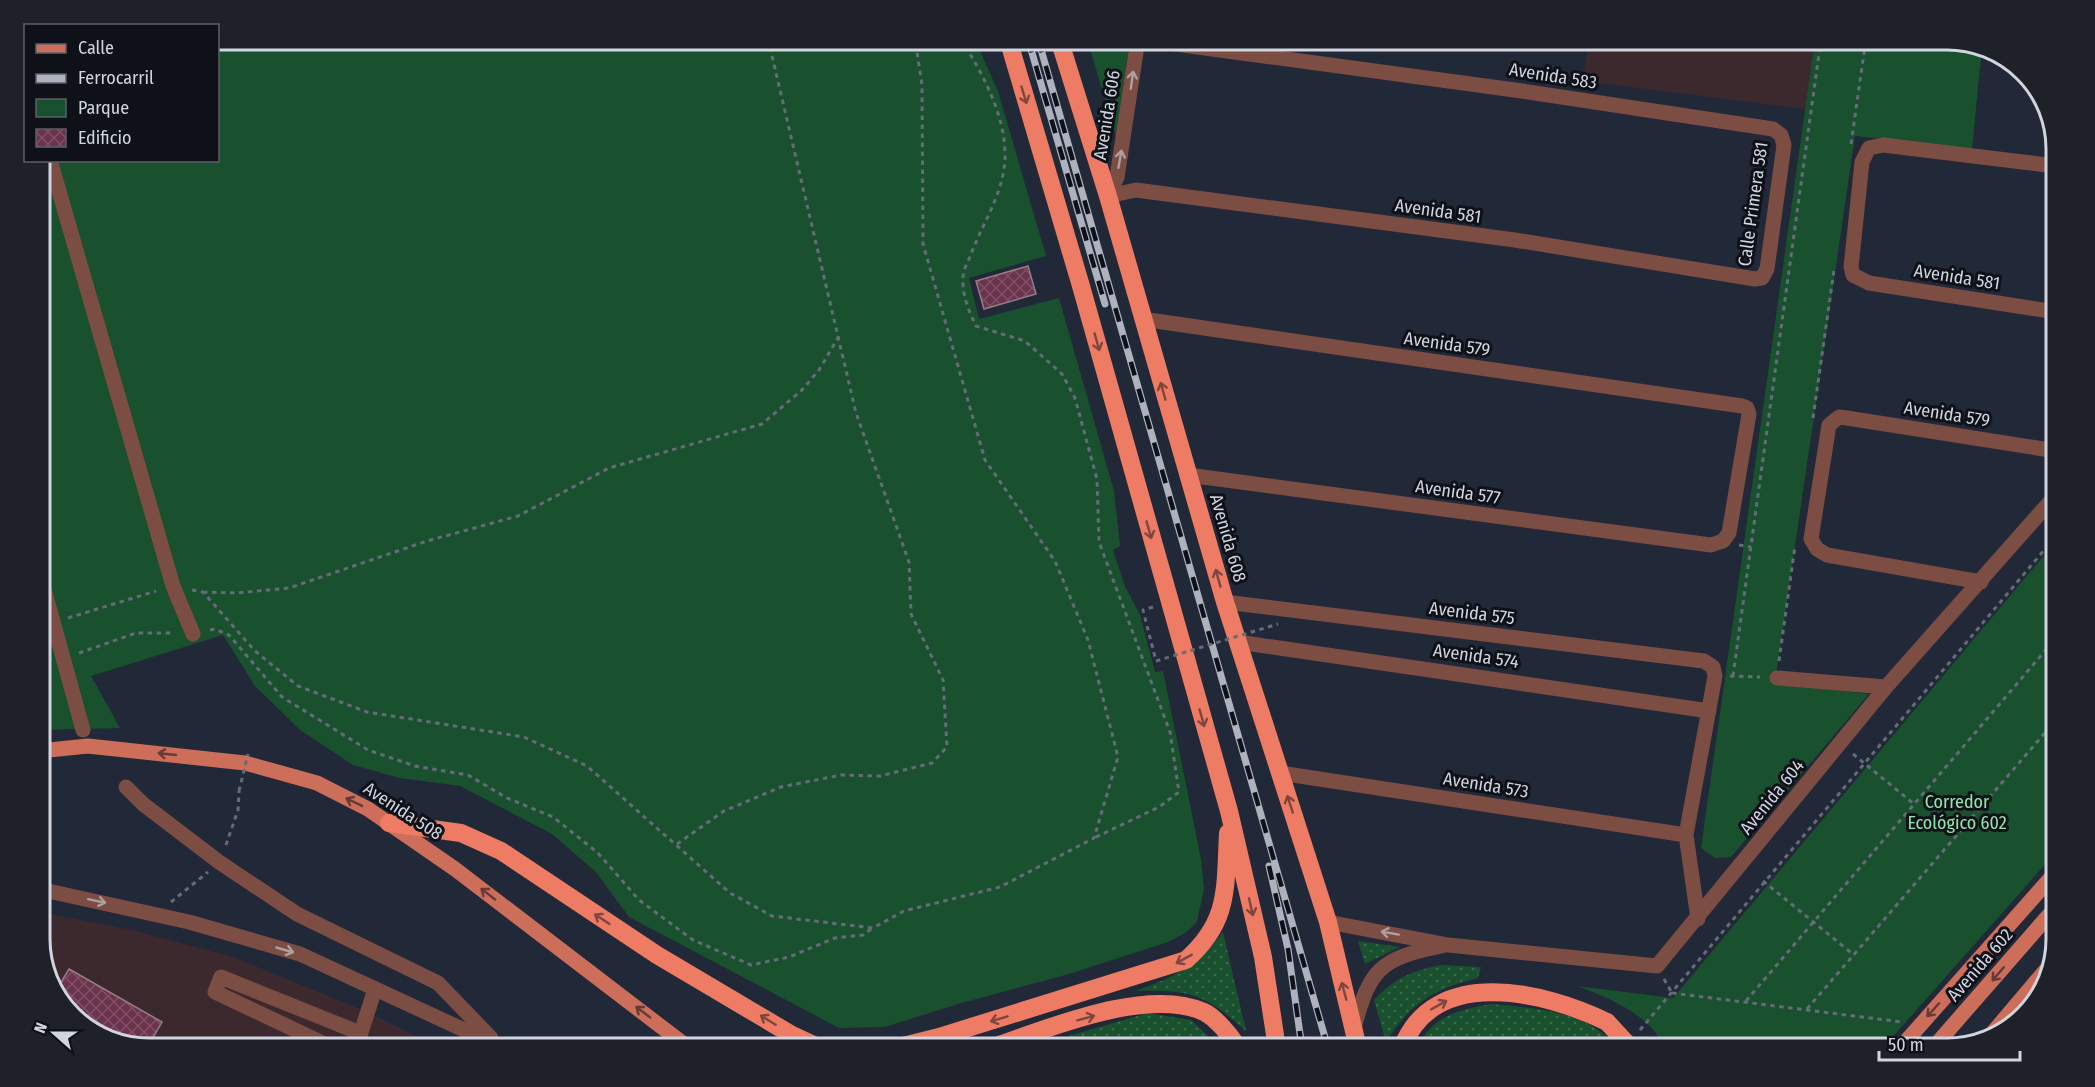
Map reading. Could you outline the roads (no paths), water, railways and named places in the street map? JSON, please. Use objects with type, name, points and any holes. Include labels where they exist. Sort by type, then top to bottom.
[{"type":"highway","points":[[1011,50],[1081,286],[1229,811],[1263,957],[1275,1038]]},
{"type":"highway","name":"Avenida 608","points":[[1062,50],[1108,196],[1225,602],[1328,922],[1356,1038]]},
{"type":"highway","points":[[935,1038],[1186,960],[1203,945],[1214,929],[1224,901],[1229,811]]},
{"type":"highway","points":[[389,823],[460,833],[501,851],[657,955],[798,1038]]},
{"type":"highway","points":[[1408,1038],[1419,1019],[1435,1006],[1456,997],[1481,992],[1541,997],[1575,1006],[1632,1038]]},
{"type":"highway","points":[[1020,1038],[1062,1024],[1140,1004],[1174,1004],[1206,1012],[1229,1038]]},
{"type":"main road","name":"Avenida 508","points":[[50,748],[86,737],[245,763],[317,783],[368,809],[455,869],[676,1038]]},
{"type":"main road","points":[[1909,1038],[2046,883]]},
{"type":"main road","name":"Avenida 602","points":[[1942,1038],[2046,919]]},
{"type":"main road","points":[[2005,1018],[2034,984]]},
{"type":"street","name":"Avenida 606","points":[[1108,196],[1117,177],[1136,50]]},
{"type":"street","name":"Avenida 583","points":[[1218,50],[1773,129],[1781,135]]},
{"type":"street","name":"Calle Primera 581","points":[[1762,278],[1767,269],[1784,146],[1781,135]]},
{"type":"street","name":"Avenida 581","points":[[2045,165],[1883,145],[1869,148],[1862,162],[1851,259],[1853,275],[1869,283],[2045,310]]},
{"type":"street","points":[[51,162],[173,586],[193,634]]},
{"type":"street","name":"Avenida 581","points":[[1108,196],[1136,190],[1147,191],[1503,239],[1762,278]]},
{"type":"street","name":"Avenida 579","points":[[1142,320],[1747,408],[1749,414],[1729,533],[1723,541]]},
{"type":"street","name":"Avenida 579","points":[[1981,582],[1827,555],[1817,549],[1811,539],[1827,431],[1833,420],[1847,418],[2045,449]]},
{"type":"street","name":"Avenida 577","points":[[1188,475],[1711,545],[1723,541]]},
{"type":"street","name":"Avenida 604","points":[[1328,922],[1448,945],[1657,966],[1698,919],[1886,687],[2045,507]]},
{"type":"street","name":"Avenida 575","points":[[1225,602],[1704,661],[1714,672],[1709,711]]},
{"type":"street","points":[[50,608],[86,737]]},
{"type":"street","name":"Avenida 574","points":[[1238,642],[1709,711]]},
{"type":"street","points":[[1777,678],[1886,687]]},
{"type":"street","points":[[1698,919],[1686,835],[1709,711]]},
{"type":"street","name":"Avenida 573","points":[[1280,773],[1686,835]]},
{"type":"street","points":[[126,787],[142,804],[219,862],[297,914],[438,983],[491,1038]]},
{"type":"street","points":[[50,891],[189,922],[300,954],[481,1038]]},
{"type":"street","name":"Avenida 604","points":[[1354,1028],[1363,995],[1372,978],[1383,966],[1413,952],[1448,945]]},
{"type":"street","points":[[312,1038],[214,992],[221,977],[360,1033]]},
{"type":"street","points":[[359,1038],[375,989]]},
{"type":"railway","points":[[1031,50],[1105,304]]},
{"type":"railway","points":[[1041,50],[1325,1038]]},
{"type":"railway","points":[[1269,866],[1288,949],[1301,1038]]},
{"type":"park label","name":"Corredor Ecológico 602","points":[[1957,812]]}]
